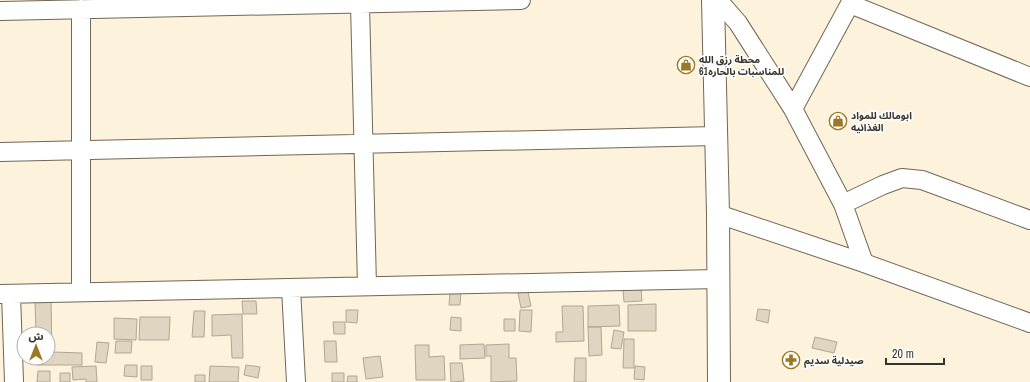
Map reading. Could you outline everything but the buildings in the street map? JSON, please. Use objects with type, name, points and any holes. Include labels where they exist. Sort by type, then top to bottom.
[{"type":"main road","points":[[713,0],[718,214],[719,382]]},
{"type":"street","points":[[6,7],[80,9],[188,3],[288,2],[360,4],[521,0]]},
{"type":"street","points":[[718,0],[738,22],[793,109],[843,204],[864,263]]},
{"type":"street","points":[[793,109],[851,2],[1030,77]]},
{"type":"street","points":[[360,4],[367,286]]},
{"type":"street","points":[[80,9],[81,292]]},
{"type":"street","points":[[0,152],[716,136]]},
{"type":"street","points":[[843,204],[883,185],[902,178],[922,180],[1030,220]]},
{"type":"street","points":[[718,214],[864,263],[1030,323]]},
{"type":"street","points":[[14,382],[6,294],[718,279]]},
{"type":"street","points":[[291,288],[296,382]]},
{"type":"place","name":"محطة رزق الله للمناسبات بالحاره61","points":[[686,65]]},
{"type":"place","name":"ابومالك للمواد الغذائيه","points":[[838,121]]},
{"type":"place","name":"صيدلية سديم","points":[[791,360]]}]
